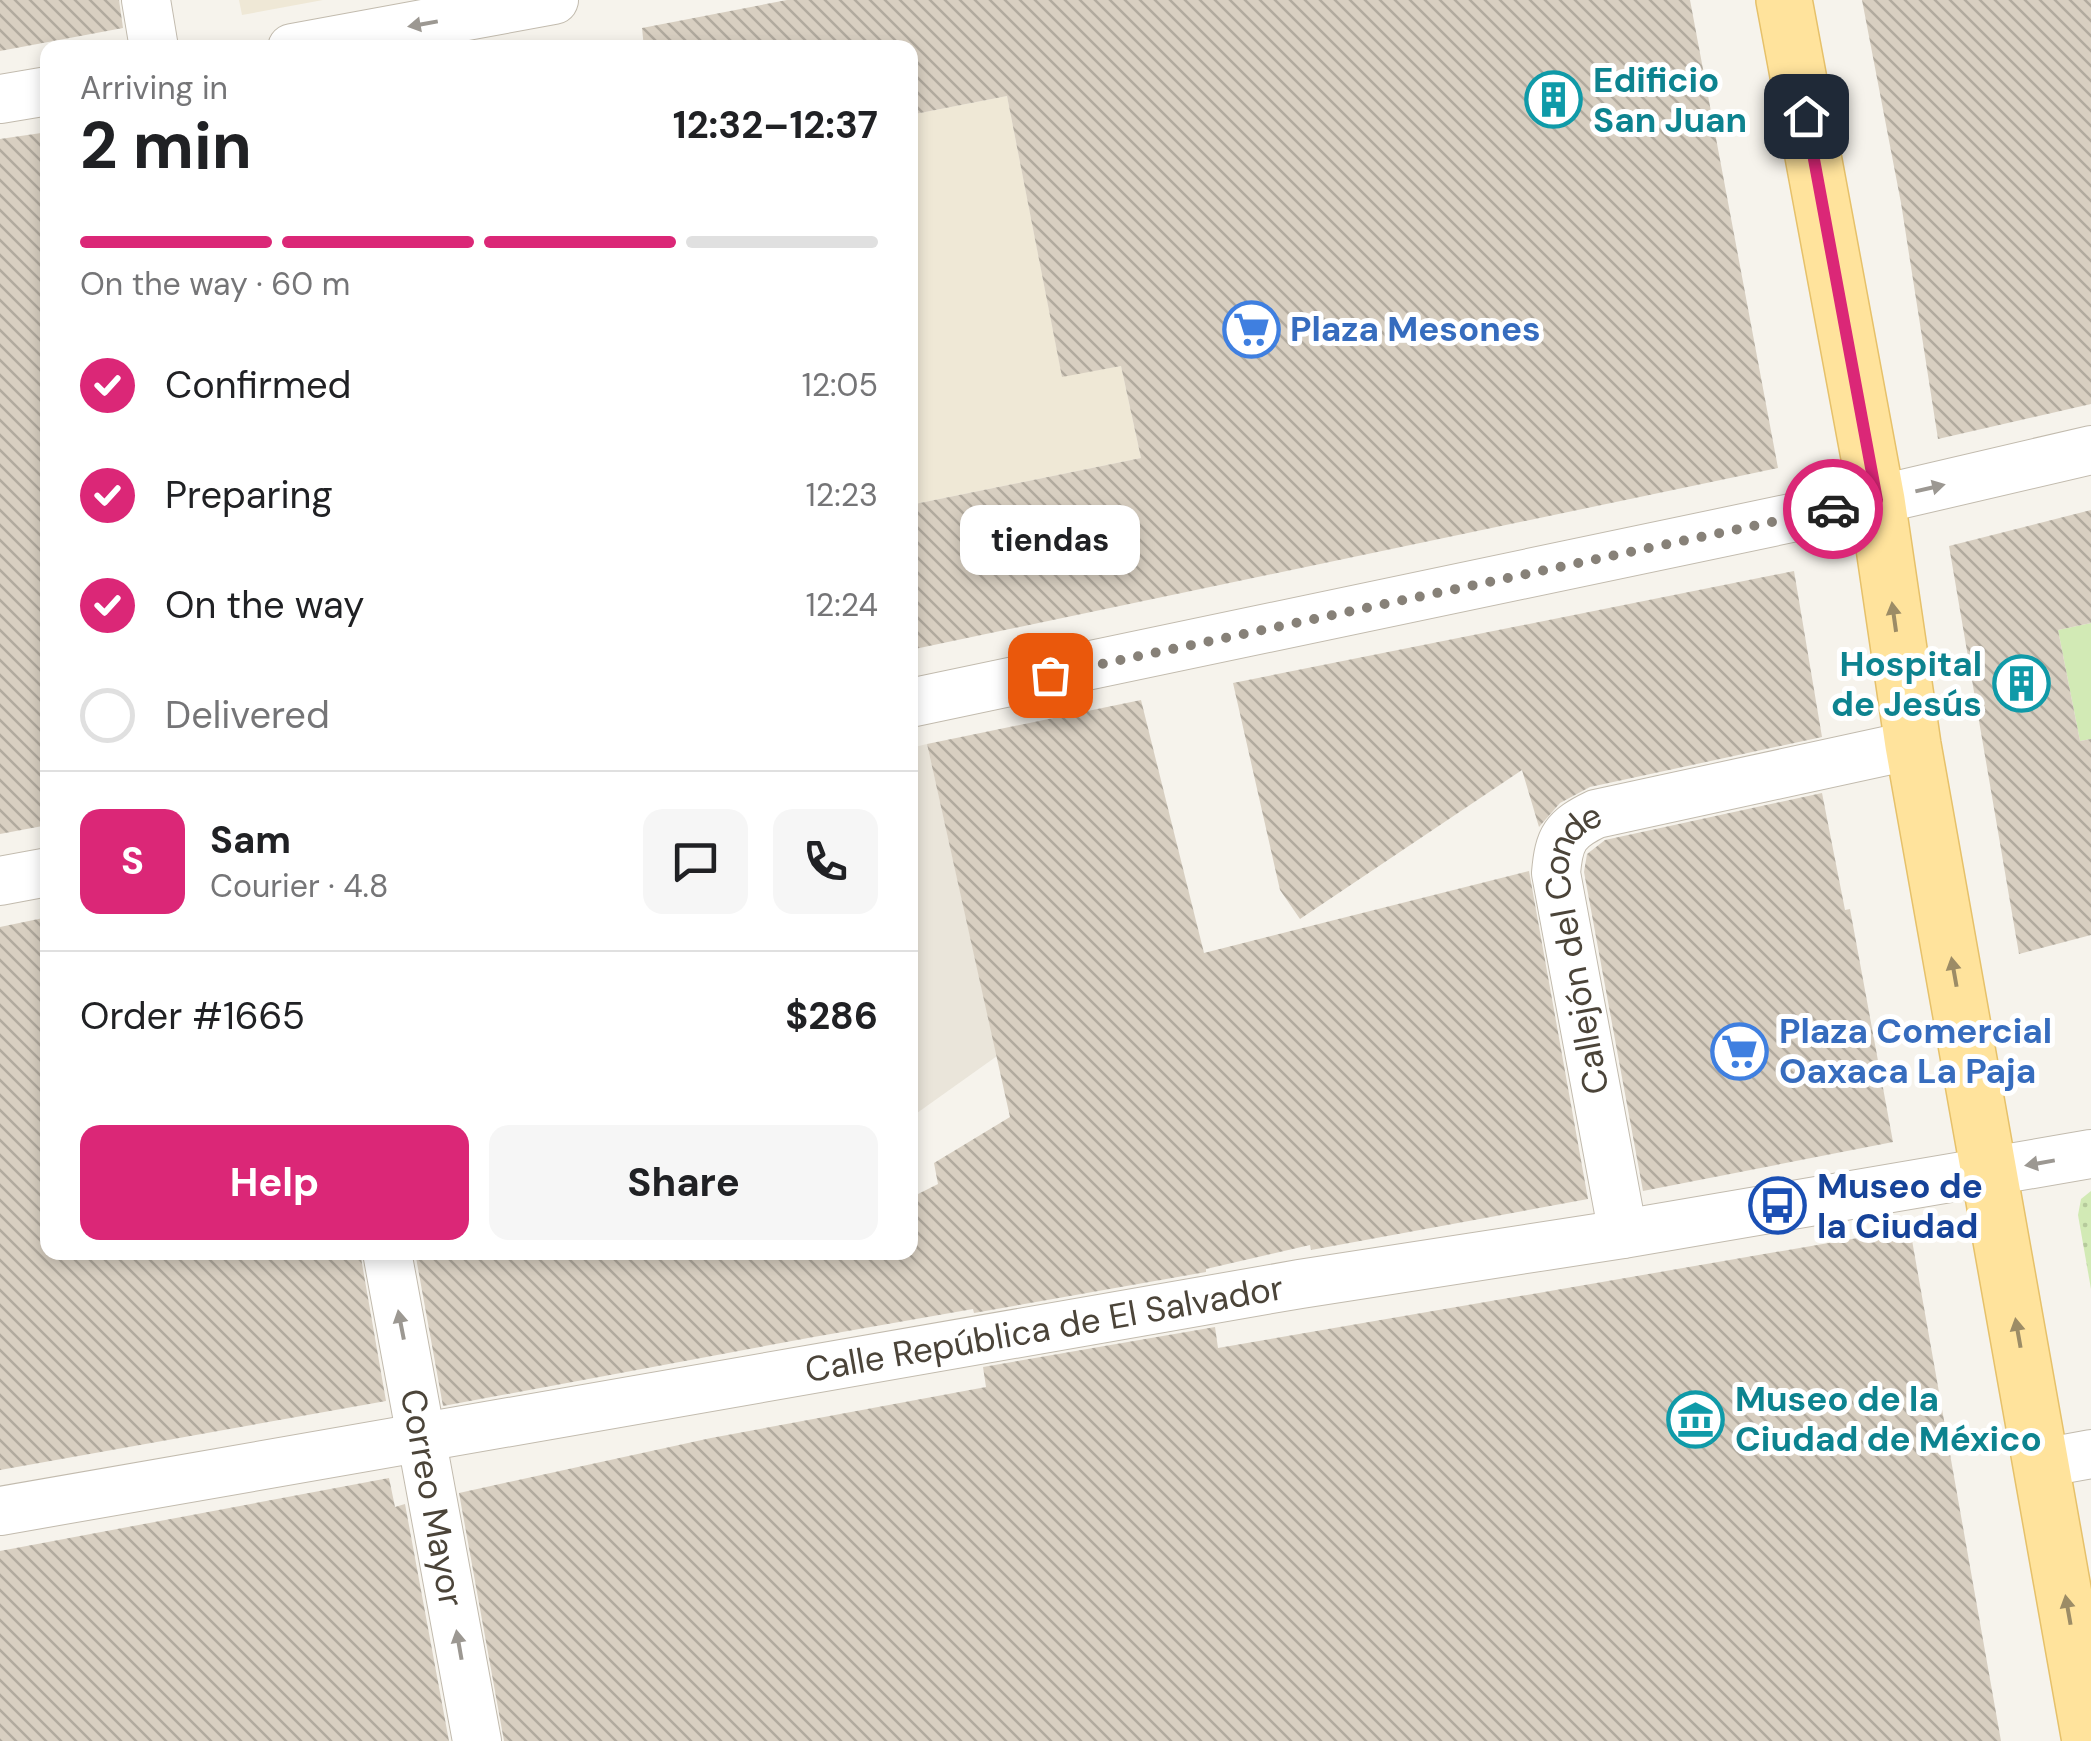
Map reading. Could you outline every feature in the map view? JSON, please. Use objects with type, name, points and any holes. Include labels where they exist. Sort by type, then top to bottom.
[{"type":"main road","points":[[1784,0],[1877,500],[1914,745],[1989,1171],[2066,1458],[2090,1741]]},
{"type":"street","points":[[146,0],[153,40]]},
{"type":"street","points":[[336,40],[554,0]]},
{"type":"street","points":[[0,100],[40,92]]},
{"type":"street","points":[[918,701],[1877,500],[2091,450]]},
{"type":"street","name":"Callejón del Conde","points":[[1622,1234],[1556,873],[1559,847],[1573,826],[1596,814],[1914,745]]},
{"type":"street","points":[[0,882],[40,874]]},
{"type":"street","name":"Calle República de El Salvador","points":[[0,1511],[1300,1284],[2091,1154]]},
{"type":"street","name":"Correo Mayor","points":[[388,1260],[477,1741]]},
{"type":"shaded area","points":[[239,0],[323,0],[242,15]]},
{"type":"shaded area","points":[[1007,96],[1062,376],[1121,366],[1141,458],[918,503],[918,113]]},
{"type":"shaded area","points":[[927,744],[997,1056],[918,1112],[918,746]]},
{"type":"green space","points":[[2091,623],[2091,739],[2080,741],[2058,630]]},
{"type":"green space","points":[[2091,1191],[2091,1289],[2078,1215],[2081,1199]]},
{"type":"building","points":[[0,0],[119,0],[123,28],[40,40],[40,44],[0,51]]},
{"type":"building","points":[[787,0],[1690,0],[1778,468],[918,648],[918,503],[1141,458],[1121,366],[1062,377],[1007,96],[918,113],[918,40],[643,40],[642,28]]},
{"type":"building","points":[[1862,0],[2091,0],[2091,404],[1938,439],[1901,203]]},
{"type":"building","points":[[40,133],[40,826],[0,834],[0,139]]},
{"type":"building","name":"Hospital de Jesús","points":[[2091,510],[2091,623],[2058,630],[2080,741],[2091,739],[2091,935],[2019,954],[1949,546]]},
{"type":"building","points":[[1794,571],[1822,737],[1590,787],[1560,803],[1539,827],[1522,770],[1300,919],[1280,890],[1233,683]]},
{"type":"building","points":[[1141,700],[1204,953],[1529,871],[1588,1199],[1311,1250],[1310,1245],[1206,1272],[974,1313],[973,1309],[443,1406],[416,1260],[918,1260],[918,1194],[938,1184],[934,1163],[1010,1117],[927,744]]},
{"type":"building","name":"Plaza Comercial Oaxaca La Paja","points":[[1822,793],[1845,910],[1850,909],[1893,1142],[1643,1191],[1584,872],[1587,854],[1605,840]]},
{"type":"building","points":[[40,919],[40,1260],[361,1260],[386,1401],[0,1470],[0,927]]},
{"type":"building","points":[[1910,1229],[2001,1741],[504,1741],[459,1493],[711,1438],[986,1387],[983,1367],[1215,1327],[1218,1348]]},
{"type":"building","points":[[389,1478],[395,1507],[405,1504],[449,1741],[0,1741],[0,1551]]},
{"type":"way so far","points":[[1050,675],[1833,509]]},
{"type":"place","name":"Edificio San Juan","points":[[1554,100]]},
{"type":"place","name":"Plaza Mesones","points":[[1251,329]]},
{"type":"place","name":"tiendas","points":[[1050,675]]},
{"type":"place","name":"Hospital de Jesús","points":[[2021,684]]},
{"type":"place","name":"Plaza Comercial Oaxaca La Paja","points":[[1740,1051]]},
{"type":"place","name":"Museo de la Ciudad","points":[[1778,1206]]},
{"type":"place","name":"Museo de la Ciudad de México","points":[[1696,1419]]},
{"type":"route","points":[[1806,116],[1877,500],[1833,509]]}]
